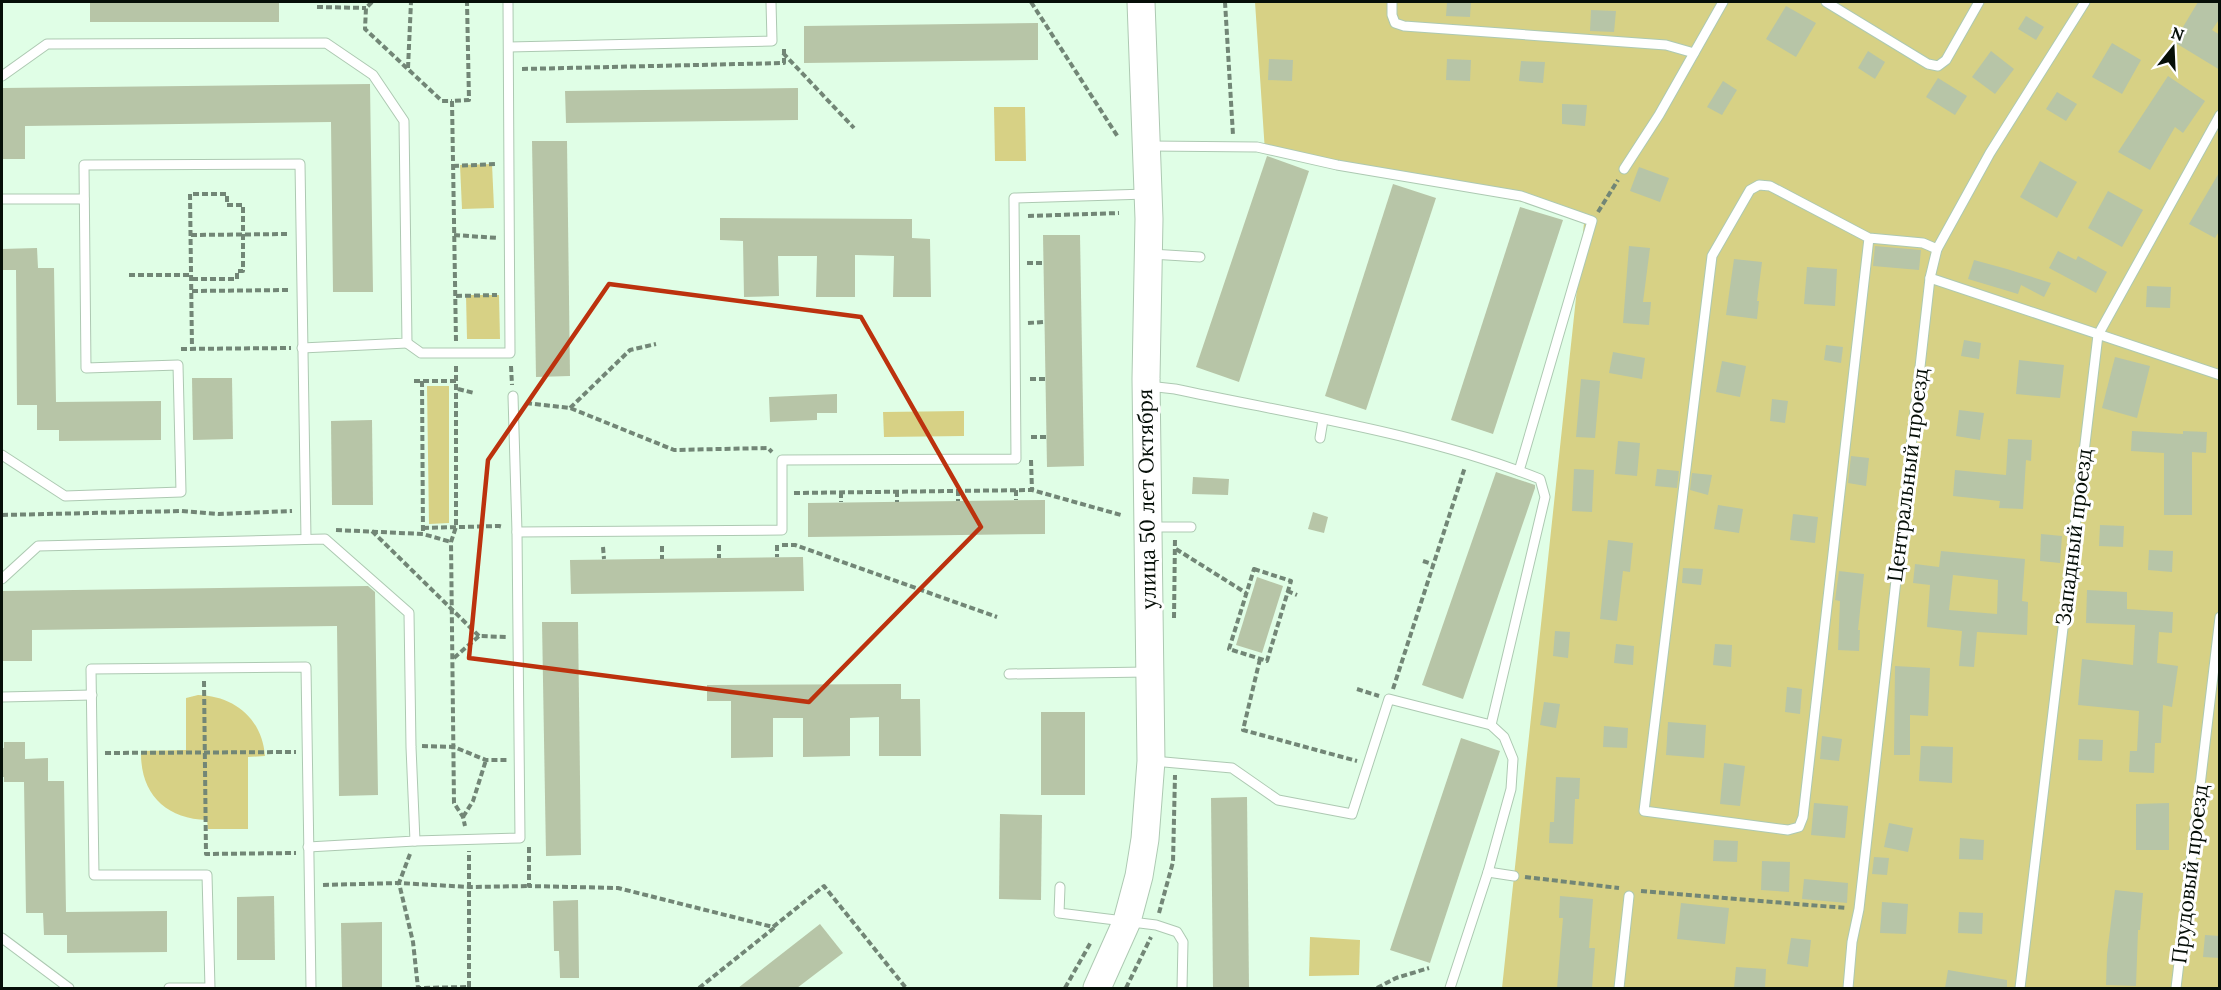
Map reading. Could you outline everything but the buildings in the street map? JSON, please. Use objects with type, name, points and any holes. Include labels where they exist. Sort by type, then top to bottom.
[{"type":"street","name":"улица 50 лет Октября","points":[[1097,988],[1127,921],[1139,876],[1145,839],[1151,761],[1146,386],[1147,146],[1141,2]]},
{"type":"lane","points":[[302,348],[407,344],[421,353],[510,353],[508,2]]},
{"type":"lane","points":[[509,47],[772,41],[771,2]]},
{"type":"lane","points":[[1392,2],[1392,15],[1395,23],[1404,26],[1666,45],[1694,53]]},
{"type":"lane","points":[[1624,169],[1723,2]]},
{"type":"lane","points":[[1827,2],[1928,64],[1938,66],[1946,60],[1979,2]]},
{"type":"lane","name":"Центральный проезд","points":[[1848,988],[1852,942],[1859,909],[1930,278],[1937,249],[1990,153],[2085,2]]},
{"type":"lane","points":[[2,76],[47,44],[326,44],[336,50],[373,75],[404,121],[407,344]]},
{"type":"lane","name":"Западный проезд","points":[[2020,988],[2098,335],[2220,115]]},
{"type":"lane","points":[[1147,146],[1257,147],[1337,165],[1521,196],[1592,221],[1519,471]]},
{"type":"lane","points":[[2,455],[65,496],[181,492],[178,365],[86,368],[84,165],[300,164],[306,539]]},
{"type":"lane","points":[[1869,238],[1803,817],[1798,827],[1788,830],[1644,811],[1712,256],[1750,190],[1759,185],[1770,186],[1869,238],[1923,243],[1937,249]]},
{"type":"lane","points":[[517,531],[782,530],[782,460],[1016,459],[1014,198],[1147,194]]},
{"type":"lane","points":[[2,199],[84,199]]},
{"type":"lane","points":[[1148,254],[1200,257]]},
{"type":"lane","points":[[1930,278],[2220,375]]},
{"type":"lane","points":[[1146,386],[1174,389],[1385,432],[1468,455],[1540,479],[1545,497],[1491,725]]},
{"type":"lane","points":[[308,850],[415,841],[520,838],[519,638],[513,396]]},
{"type":"lane","points":[[1320,438],[1323,420]]},
{"type":"lane","points":[[1148,527],[1191,527]]},
{"type":"lane","points":[[2,579],[38,546],[325,539],[409,613],[415,841]]},
{"type":"lane","name":"Прудовый проезд","points":[[2176,988],[2220,617]]},
{"type":"lane","points":[[169,988],[210,988],[207,875],[94,875],[91,669],[306,667],[311,988]]},
{"type":"lane","points":[[1009,674],[1150,672]]},
{"type":"lane","points":[[2,697],[92,695]]},
{"type":"lane","points":[[1151,761],[1232,768],[1278,800],[1352,814],[1389,699],[1491,725],[1504,736],[1513,759],[1511,789],[1488,872],[1450,988]]},
{"type":"lane","points":[[1488,872],[1514,876]]},
{"type":"lane","points":[[1060,887],[1059,913],[1156,925],[1177,932],[1183,942],[1182,988]]},
{"type":"lane","points":[[1619,988],[1629,896]]},
{"type":"lane","points":[[2,938],[69,988]]},
{"type":"path","points":[[372,2],[366,8],[365,29],[442,101],[469,100],[467,2]]},
{"type":"path","points":[[408,68],[411,2]]},
{"type":"path","points":[[1031,2],[1118,137]]},
{"type":"path","points":[[1225,2],[1234,147]]},
{"type":"path","points":[[317,7],[366,8]]},
{"type":"path","points":[[772,41],[854,128]]},
{"type":"path","points":[[468,74],[474,74]]},
{"type":"path","points":[[415,841],[399,883],[413,942],[418,988],[469,987],[470,838],[463,817],[454,803],[451,542],[456,527],[458,389],[452,101]]},
{"type":"path","points":[[453,166],[508,164]]},
{"type":"path","points":[[1592,221],[1624,169]]},
{"type":"path","points":[[129,275],[192,277],[237,279],[237,271],[243,271],[243,205],[227,205],[227,194],[190,194],[192,277],[192,349]]},
{"type":"path","points":[[1028,224],[1028,215],[1119,213]]},
{"type":"path","points":[[191,236],[301,234]]},
{"type":"path","points":[[454,235],[508,238]]},
{"type":"path","points":[[1027,253],[1028,275]]},
{"type":"path","points":[[1027,263],[1043,263]]},
{"type":"path","points":[[192,291],[301,290]]},
{"type":"path","points":[[456,296],[509,294]]},
{"type":"path","points":[[1029,334],[1028,323],[1044,322]]},
{"type":"path","points":[[570,408],[630,350],[656,344]]},
{"type":"path","points":[[181,349],[302,348]]},
{"type":"path","points":[[510,353],[513,396],[528,404],[570,408],[674,450],[768,448],[782,460]]},
{"type":"path","points":[[1029,368],[1030,391]]},
{"type":"path","points":[[1030,379],[1046,379]]},
{"type":"path","points":[[414,381],[457,381]]},
{"type":"path","points":[[422,381],[423,534]]},
{"type":"path","points":[[458,389],[474,393]]},
{"type":"path","points":[[1030,426],[1031,448]]},
{"type":"path","points":[[1030,437],[1047,437]]},
{"type":"path","points":[[1357,689],[1389,699],[1468,455]]},
{"type":"path","points":[[1031,459],[1032,490]]},
{"type":"path","points":[[1016,489],[1016,500]]},
{"type":"path","points":[[794,503],[794,492],[1016,489],[1032,490],[1121,515]]},
{"type":"path","points":[[958,490],[958,501]]},
{"type":"path","points":[[897,491],[897,502]]},
{"type":"path","points":[[841,492],[841,502]]},
{"type":"path","points":[[2,515],[181,511],[219,514],[306,510]]},
{"type":"path","points":[[423,528],[499,526],[517,531]]},
{"type":"path","points":[[1174,528],[1174,628]]},
{"type":"path","points":[[333,530],[423,534],[451,542]]},
{"type":"path","points":[[371,531],[479,636],[519,638]]},
{"type":"path","points":[[795,534],[795,545],[997,617]]},
{"type":"path","points":[[777,545],[777,557]]},
{"type":"path","points":[[662,546],[662,559]]},
{"type":"path","points":[[719,546],[719,558]]},
{"type":"path","points":[[603,547],[604,559]]},
{"type":"path","points":[[1175,549],[1246,593]]},
{"type":"path","points":[[1423,561],[1432,564]]},
{"type":"path","points":[[1254,569],[1291,581],[1287,591],[1266,661],[1229,649],[1254,569]]},
{"type":"path","points":[[1287,591],[1297,595]]},
{"type":"path","points":[[453,658],[479,636]]},
{"type":"path","points":[[1260,659],[1243,730],[1368,764]]},
{"type":"path","points":[[204,687],[206,854],[308,850]]},
{"type":"path","points":[[425,746],[454,747],[486,760],[520,760]]},
{"type":"path","points":[[108,753],[307,752]]},
{"type":"path","points":[[463,817],[473,801],[486,760]]},
{"type":"path","points":[[528,838],[529,886]]},
{"type":"path","points":[[1514,876],[1630,890],[1859,909]]},
{"type":"path","points":[[320,885],[399,883],[618,888],[773,927],[824,886],[906,988]]},
{"type":"path","points":[[699,988],[774,928]]},
{"type":"path","points":[[1377,988],[1396,978],[1429,968]]},
{"type":"highlighted area","points":[[609,284],[861,317],[981,527],[809,702],[469,658],[488,460]]},
{"type":"shaded area","points":[[1255,2],[2219,2],[2219,988],[1502,988],[1585,214],[1265,152]]},
{"type":"shaded area","points":[[994,107],[1025,107],[1026,161],[995,161]]},
{"type":"shaded area","points":[[492,164],[494,208],[462,209],[460,165]]},
{"type":"shaded area","points":[[466,295],[499,295],[500,339],[467,339]]},
{"type":"shaded area","points":[[427,386],[449,386],[449,523],[429,524]]},
{"type":"shaded area","points":[[964,411],[964,436],[884,437],[883,412]]},
{"type":"shaded area","points":[[198,695],[223,700],[244,712],[252,720],[263,743],[265,756],[248,757],[248,829],[208,829],[207,820],[179,815],[158,801],[150,791],[145,779],[141,751],[186,750],[186,698]]},
{"type":"shaded area","points":[[1310,937],[1360,940],[1359,975],[1309,976]]}]
